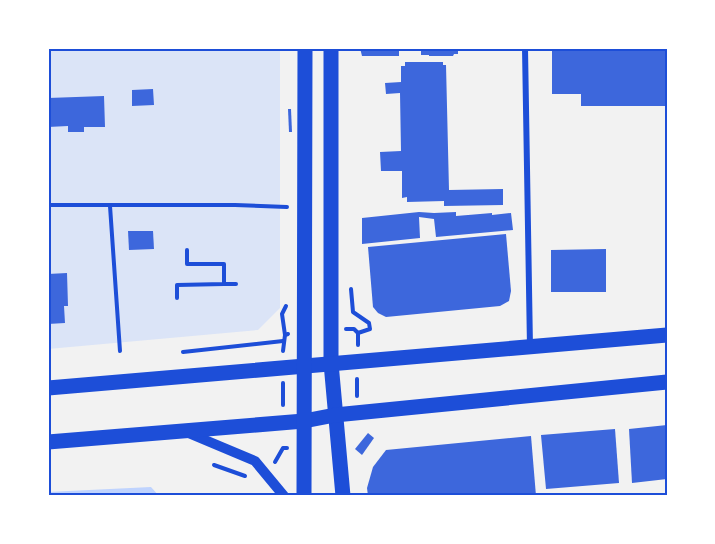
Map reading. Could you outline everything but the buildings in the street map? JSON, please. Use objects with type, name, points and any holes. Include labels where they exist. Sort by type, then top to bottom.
[{"type":"main road","points":[[304,496],[305,48]]},
{"type":"main road","points":[[331,48],[331,363],[343,496]]},
{"type":"main road","points":[[48,388],[667,335]]},
{"type":"main road","points":[[48,442],[304,421],[335,415],[667,382]]},
{"type":"street","points":[[525,48],[530,348]]},
{"type":"street","points":[[183,431],[255,461],[284,496]]},
{"type":"path","points":[[48,205],[305,206]]},
{"type":"path","points":[[110,206],[120,351]]},
{"type":"path","points":[[187,250],[187,264],[224,264],[224,285]]},
{"type":"path","points":[[177,298],[177,285],[236,284]]},
{"type":"path","points":[[351,289],[353,312],[369,323],[370,329],[358,333]]},
{"type":"path","points":[[183,352],[283,341]]},
{"type":"path","points":[[214,465],[254,478]]},
{"type":"shaded area","points":[[48,48],[280,48],[280,308],[258,330],[48,349]]},
{"type":"water","points":[[151,487],[159,496],[48,496],[48,492]]}]
